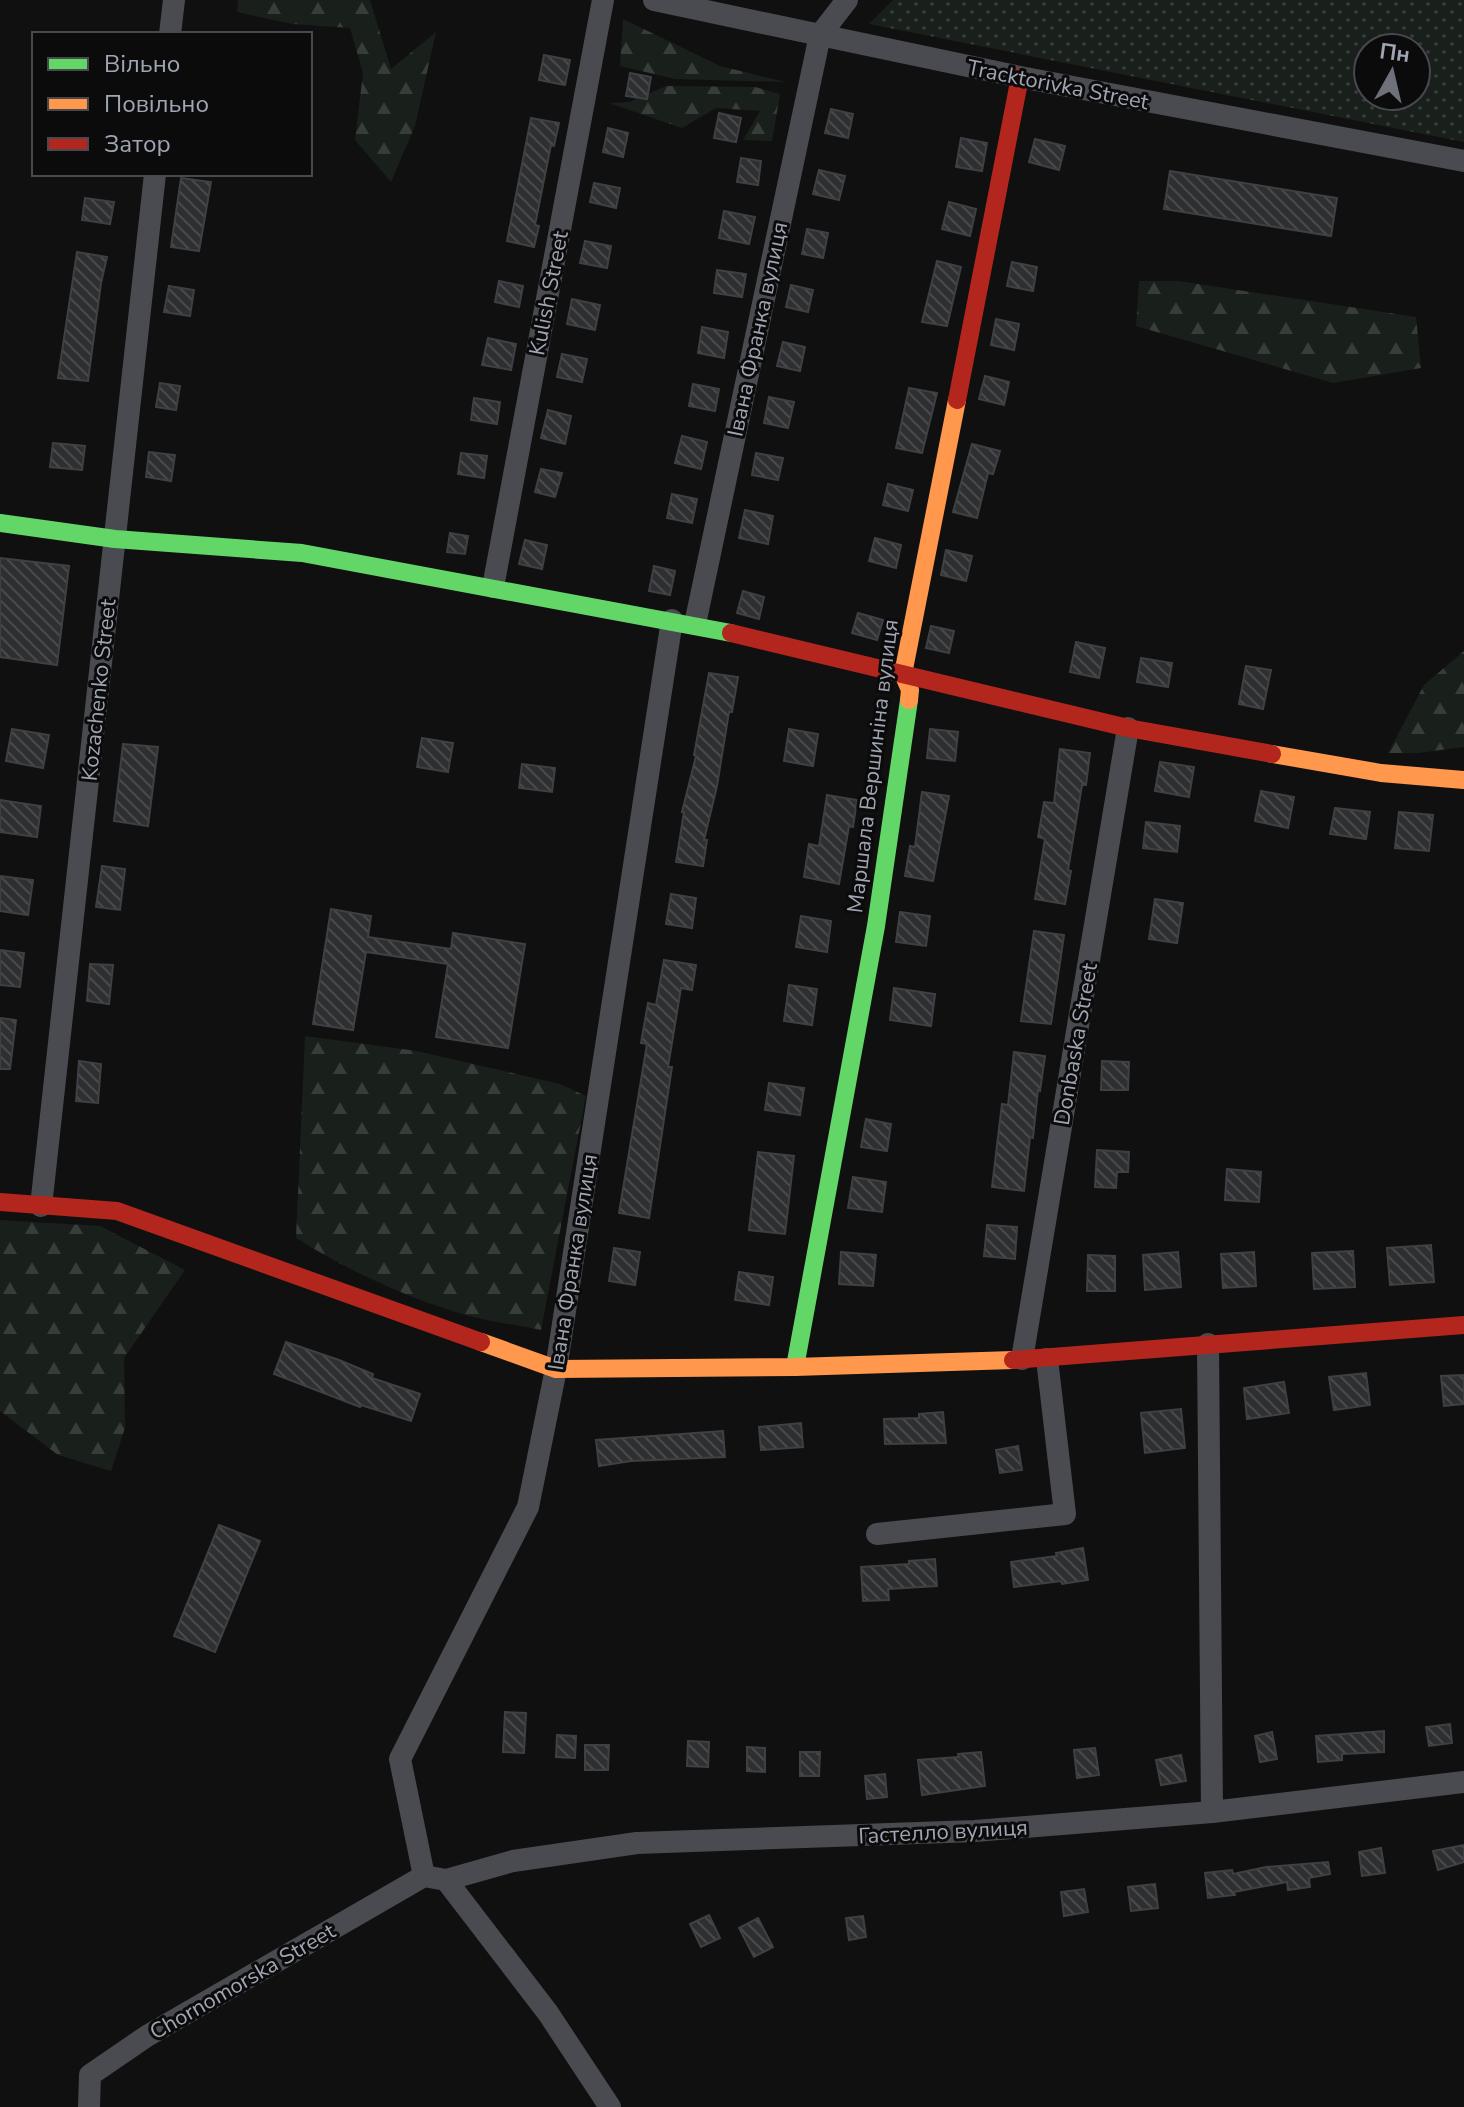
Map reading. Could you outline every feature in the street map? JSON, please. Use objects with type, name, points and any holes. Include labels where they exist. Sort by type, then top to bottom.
[{"type":"street","points":[[170,32],[174,0]]},
{"type":"street","name":"Kulish Street","points":[[493,587],[603,0]]},
{"type":"street","name":"Tracktorivka Street","points":[[654,0],[1020,77],[1464,161]]},
{"type":"street","points":[[820,35],[847,0]]},
{"type":"street","name":"Івана Франка вулиця","points":[[695,624],[820,35]]},
{"type":"street","name":"Маршала Вершиніна вулиця","points":[[795,1367],[876,926],[910,690],[903,674],[1020,77]]},
{"type":"street","name":"Kozachenko Street","points":[[41,1206],[155,176]]},
{"type":"street","points":[[0,523],[115,539],[302,553],[695,624],[1128,728],[1381,773],[1464,780]]},
{"type":"street","name":"Івана Франка вулиця","points":[[435,1878],[400,1759],[528,1507],[556,1369],[672,620]]},
{"type":"street","name":"Donbaska Street","points":[[1022,1359],[1128,728]]},
{"type":"street","points":[[0,1202],[117,1211],[556,1369],[795,1367],[1047,1359],[1464,1325]]},
{"type":"street","points":[[1208,1344],[1212,1812]]},
{"type":"street","points":[[877,1534],[1065,1514],[1047,1359]]},
{"type":"street","name":"Гастелло вулиця","points":[[435,1878],[513,1861],[637,1843],[975,1831],[1212,1812],[1464,1782]]},
{"type":"street","points":[[435,1878],[548,2013],[610,2107]]},
{"type":"street","name":"Chornomorska Street","points":[[89,2107],[90,2075],[147,2036],[435,1878]]},
{"type":"green space","points":[[238,0],[370,0],[391,69],[436,32],[415,126],[391,182],[355,140],[363,73],[350,28],[292,24],[237,12]]},
{"type":"green space","points":[[893,0],[1464,0],[1464,142],[869,24]]},
{"type":"green space","points":[[623,19],[720,66],[785,82],[675,79],[620,66]]},
{"type":"green space","points":[[666,86],[755,87],[780,94],[772,141],[743,140],[760,111],[716,108],[682,128],[609,103],[629,102]]},
{"type":"green space","points":[[1139,281],[1179,281],[1416,317],[1421,368],[1333,383],[1136,326]]},
{"type":"green space","points":[[1464,651],[1464,747],[1388,753],[1424,685]]},
{"type":"green space","points":[[305,1036],[417,1051],[560,1084],[586,1096],[541,1330],[469,1316],[402,1293],[358,1273],[296,1238]]},
{"type":"green space","points":[[0,1220],[100,1226],[185,1270],[124,1358],[125,1428],[111,1471],[58,1455],[0,1411]]},
{"type":"building","points":[[544,55],[570,60],[565,85],[539,80]]},
{"type":"building","points":[[630,73],[651,77],[647,99],[626,96]]},
{"type":"building","points":[[831,109],[853,114],[848,138],[825,133]]},
{"type":"building","points":[[719,113],[741,118],[736,142],[714,138]]},
{"type":"building","points":[[531,118],[559,123],[554,146],[551,145],[535,225],[539,226],[534,247],[507,241]]},
{"type":"building","points":[[608,128],[628,133],[623,157],[603,152]]},
{"type":"building","points":[[961,138],[987,143],[982,171],[956,167]]},
{"type":"building","points":[[1035,139],[1065,146],[1059,170],[1029,162]]},
{"type":"building","points":[[741,158],[761,161],[758,185],[737,182]]},
{"type":"building","points":[[819,170],[845,176],[839,200],[813,194]]},
{"type":"building","points":[[1170,171],[1337,198],[1331,236],[1164,209]]},
{"type":"building","points":[[181,178],[211,182],[199,251],[171,247]]},
{"type":"building","points":[[594,183],[620,188],[616,208],[590,202]]},
{"type":"building","points":[[85,198],[114,202],[110,224],[82,220]]},
{"type":"building","points":[[949,202],[976,209],[970,236],[942,229]]},
{"type":"building","points":[[724,211],[755,217],[749,244],[719,238]]},
{"type":"building","points":[[807,229],[828,233],[823,258],[802,254]]},
{"type":"building","points":[[585,241],[611,246],[607,268],[580,263]]},
{"type":"building","points":[[77,252],[107,257],[88,381],[58,378]]},
{"type":"building","points":[[937,261],[961,267],[947,326],[922,322]]},
{"type":"building","points":[[1012,262],[1037,267],[1033,291],[1007,286]]},
{"type":"building","points":[[717,270],[746,274],[742,297],[714,293]]},
{"type":"building","points":[[499,281],[523,286],[519,307],[495,302]]},
{"type":"building","points":[[791,285],[813,290],[808,312],[786,307]]},
{"type":"building","points":[[169,286],[194,290],[190,316],[164,312]]},
{"type":"building","points":[[572,299],[600,305],[595,330],[567,324]]},
{"type":"building","points":[[996,319],[1019,324],[1014,350],[991,345]]},
{"type":"building","points":[[702,327],[728,332],[724,358],[698,353]]},
{"type":"building","points":[[488,338],[516,344],[511,370],[482,365]]},
{"type":"building","points":[[783,342],[805,347],[800,371],[777,366]]},
{"type":"building","points":[[562,354],[587,359],[582,382],[557,377]]},
{"type":"building","points":[[985,376],[1009,382],[1004,405],[979,399]]},
{"type":"building","points":[[160,383],[180,386],[176,410],[156,407]]},
{"type":"building","points":[[693,384],[719,389],[715,411],[689,406]]},
{"type":"building","points":[[909,388],[937,393],[922,453],[896,448]]},
{"type":"building","points":[[769,397],[794,402],[788,428],[764,423]]},
{"type":"building","points":[[474,398],[500,402],[497,424],[471,420]]},
{"type":"building","points":[[548,410],[571,416],[565,444],[541,438]]},
{"type":"building","points":[[682,436],[707,442],[701,469],[675,463]]},
{"type":"building","points":[[53,443],[85,446],[82,470],[50,467]]},
{"type":"building","points":[[972,444],[1000,451],[993,474],[988,473],[977,518],[953,512]]},
{"type":"building","points":[[149,452],[175,455],[171,481],[146,477]]},
{"type":"building","points":[[461,453],[487,456],[484,478],[458,474]]},
{"type":"building","points":[[756,453],[783,458],[778,480],[752,475]]},
{"type":"building","points":[[541,469],[562,473],[555,497],[535,492]]},
{"type":"building","points":[[888,484],[913,490],[908,511],[883,505]]},
{"type":"building","points":[[672,494],[697,499],[692,523],[667,518]]},
{"type":"building","points":[[745,510],[773,516],[768,544],[739,538]]},
{"type":"building","points":[[450,533],[468,536],[465,554],[447,552]]},
{"type":"building","points":[[875,538],[901,545],[896,568],[869,561]]},
{"type":"building","points":[[525,540],[547,545],[542,569],[519,564]]},
{"type":"building","points":[[946,550],[972,556],[966,581],[941,575]]},
{"type":"building","points":[[0,558],[69,566],[57,665],[0,657]]},
{"type":"building","points":[[654,566],[675,571],[670,595],[649,591]]},
{"type":"building","points":[[743,591],[764,597],[759,619],[737,613]]},
{"type":"building","points":[[858,613],[883,620],[877,640],[852,633]]},
{"type":"building","points":[[931,626],[954,631],[949,653],[926,648]]},
{"type":"building","points":[[1076,642],[1105,648],[1099,678],[1070,672]]},
{"type":"building","points":[[1141,658],[1172,663],[1168,687],[1137,682]]},
{"type":"building","points":[[1246,666],[1271,670],[1263,709],[1239,704]]},
{"type":"building","points":[[709,673],[738,677],[704,840],[707,840],[703,866],[676,862],[682,812],[696,756]]},
{"type":"building","points":[[12,729],[49,735],[43,768],[6,761]]},
{"type":"building","points":[[789,729],[818,734],[813,766],[784,761]]},
{"type":"building","points":[[930,729],[958,732],[955,761],[927,758]]},
{"type":"building","points":[[422,738],[453,743],[448,772],[417,767]]},
{"type":"building","points":[[123,744],[158,747],[148,826],[114,821]]},
{"type":"building","points":[[1060,749],[1090,753],[1086,785],[1082,785],[1065,904],[1035,899],[1045,839],[1038,837],[1044,802],[1054,803]]},
{"type":"building","points":[[1160,762],[1194,767],[1189,797],[1155,791]]},
{"type":"building","points":[[522,764],[555,768],[552,792],[519,788]]},
{"type":"building","points":[[1261,791],[1294,797],[1288,828],[1255,821]]},
{"type":"building","points":[[922,792],[949,796],[933,881],[905,876],[910,846],[915,847]]},
{"type":"building","points":[[827,795],[857,800],[839,884],[804,877],[809,844],[819,846]]},
{"type":"building","points":[[0,800],[41,806],[37,837],[0,832]]},
{"type":"building","points":[[1335,808],[1370,812],[1366,839],[1330,834]]},
{"type":"building","points":[[1399,812],[1433,815],[1429,851],[1395,848]]},
{"type":"building","points":[[1146,822],[1180,826],[1177,852],[1143,848]]},
{"type":"building","points":[[102,866],[125,869],[120,910],[96,907]]},
{"type":"building","points":[[0,876],[33,880],[28,915],[0,911]]},
{"type":"building","points":[[671,894],[696,898],[692,928],[666,924]]},
{"type":"building","points":[[1155,899],[1183,903],[1177,943],[1149,939]]},
{"type":"building","points":[[331,909],[371,916],[368,937],[451,949],[453,933],[525,944],[508,1048],[436,1037],[448,964],[366,952],[353,1030],[313,1024]]},
{"type":"building","points":[[900,912],[930,916],[926,946],[896,942]]},
{"type":"building","points":[[801,916],[831,921],[827,952],[796,947]]},
{"type":"building","points":[[1034,931],[1064,935],[1051,1024],[1021,1021]]},
{"type":"building","points":[[0,950],[24,953],[20,987],[0,985]]},
{"type":"building","points":[[664,960],[696,965],[692,990],[681,988],[649,1218],[619,1213],[647,1044],[641,1043],[648,1003],[656,1005]]},
{"type":"building","points":[[90,964],[113,965],[109,1004],[87,1001]]},
{"type":"building","points":[[789,985],[817,989],[812,1025],[784,1021]]},
{"type":"building","points":[[894,988],[935,994],[931,1026],[890,1020]]},
{"type":"building","points":[[0,1018],[16,1020],[10,1069],[0,1069]]},
{"type":"building","points":[[1014,1052],[1045,1056],[1024,1191],[992,1187],[1002,1104],[1008,1105]]},
{"type":"building","points":[[79,1061],[101,1064],[98,1103],[76,1101]]},
{"type":"building","points":[[1102,1061],[1129,1062],[1128,1090],[1101,1090]]},
{"type":"building","points":[[769,1083],[804,1088],[800,1115],[765,1110]]},
{"type":"building","points":[[866,1119],[891,1124],[887,1151],[861,1147]]},
{"type":"building","points":[[1097,1150],[1129,1152],[1128,1172],[1117,1172],[1116,1188],[1095,1187]]},
{"type":"building","points":[[758,1152],[794,1156],[785,1234],[749,1230]]},
{"type":"building","points":[[1227,1169],[1261,1172],[1259,1202],[1225,1200]]},
{"type":"building","points":[[853,1177],[886,1182],[882,1212],[848,1208]]},
{"type":"building","points":[[987,1225],[1017,1227],[1015,1259],[984,1256]]},
{"type":"building","points":[[1431,1245],[1434,1282],[1390,1285],[1387,1248]]},
{"type":"building","points":[[614,1248],[640,1252],[635,1285],[609,1281]]},
{"type":"building","points":[[1353,1251],[1355,1287],[1314,1289],[1312,1253]]},
{"type":"building","points":[[841,1252],[876,1255],[873,1286],[839,1284]]},
{"type":"building","points":[[1178,1252],[1181,1287],[1145,1290],[1143,1255]]},
{"type":"building","points":[[1254,1252],[1256,1286],[1223,1288],[1221,1254]]},
{"type":"building","points":[[1088,1255],[1115,1256],[1115,1291],[1087,1291]]},
{"type":"building","points":[[739,1272],[773,1277],[769,1305],[735,1300]]},
{"type":"building","points":[[286,1342],[373,1374],[372,1378],[420,1394],[411,1421],[360,1407],[274,1374]]},
{"type":"building","points":[[1366,1373],[1370,1405],[1334,1410],[1329,1377]]},
{"type":"building","points":[[1464,1375],[1464,1404],[1444,1406],[1441,1376]]},
{"type":"building","points":[[1284,1382],[1289,1413],[1247,1419],[1244,1388]]},
{"type":"building","points":[[1181,1409],[1185,1448],[1145,1453],[1141,1413]]},
{"type":"building","points":[[943,1412],[946,1443],[885,1444],[884,1419],[919,1418],[919,1414]]},
{"type":"building","points":[[801,1423],[803,1447],[761,1450],[759,1427]]},
{"type":"building","points":[[723,1431],[725,1457],[631,1461],[599,1466],[596,1440]]},
{"type":"building","points":[[1018,1446],[1022,1470],[1000,1473],[996,1450]]},
{"type":"building","points":[[219,1525],[260,1541],[215,1652],[174,1636]]},
{"type":"building","points":[[1083,1548],[1088,1580],[1014,1587],[1011,1562],[1057,1556],[1056,1553]]},
{"type":"building","points":[[935,1559],[937,1586],[888,1589],[889,1600],[863,1601],[861,1567]]},
{"type":"building","points":[[505,1712],[526,1713],[524,1753],[503,1752]]},
{"type":"building","points":[[1450,1724],[1452,1743],[1429,1746],[1426,1727]]},
{"type":"building","points":[[1384,1731],[1384,1752],[1342,1754],[1342,1760],[1318,1762],[1316,1736]]},
{"type":"building","points":[[1272,1732],[1277,1759],[1260,1762],[1255,1736]]},
{"type":"building","points":[[557,1735],[576,1736],[575,1758],[556,1757]]},
{"type":"building","points":[[688,1741],[709,1742],[708,1767],[687,1766]]},
{"type":"building","points":[[585,1745],[609,1745],[608,1770],[585,1770]]},
{"type":"building","points":[[747,1747],[765,1748],[765,1772],[747,1771]]},
{"type":"building","points":[[1095,1748],[1099,1775],[1077,1778],[1074,1750]]},
{"type":"building","points":[[800,1752],[820,1752],[819,1776],[800,1776]]},
{"type":"building","points":[[981,1752],[985,1786],[922,1795],[918,1760]]},
{"type":"building","points":[[1181,1755],[1186,1781],[1161,1785],[1156,1760]]},
{"type":"building","points":[[885,1774],[887,1797],[867,1799],[865,1776]]},
{"type":"building","points":[[1464,1845],[1464,1862],[1438,1870],[1433,1851]]},
{"type":"building","points":[[1381,1848],[1385,1873],[1362,1876],[1359,1852]]},
{"type":"building","points":[[1328,1862],[1330,1874],[1309,1878],[1310,1887],[1288,1890],[1287,1882],[1234,1892],[1235,1895],[1208,1898],[1205,1873],[1232,1870],[1233,1874],[1266,1867]]},
{"type":"building","points":[[1155,1884],[1158,1908],[1131,1911],[1128,1887]]},
{"type":"building","points":[[1084,1889],[1088,1912],[1064,1916],[1061,1892]]},
{"type":"building","points":[[709,1915],[720,1938],[701,1947],[690,1924]]},
{"type":"building","points":[[863,1916],[866,1937],[849,1940],[846,1918]]},
{"type":"building","points":[[758,1918],[773,1947],[754,1957],[739,1928]]},
{"type":"traffic: fast","points":[[0,523],[115,539],[302,553],[731,633]]},
{"type":"traffic: fast","points":[[795,1367],[876,926],[909,700]]},
{"type":"traffic: slow","points":[[909,700],[910,690],[903,674],[957,400]]},
{"type":"traffic: slow","points":[[1272,754],[1381,773],[1464,780]]},
{"type":"traffic: slow","points":[[481,1342],[556,1369],[795,1367],[1013,1360]]},
{"type":"traffic: jam","points":[[957,400],[1020,77]]},
{"type":"traffic: jam","points":[[731,633],[1128,728],[1272,754]]},
{"type":"traffic: jam","points":[[0,1202],[117,1211],[481,1342]]},
{"type":"traffic: jam","points":[[1013,1360],[1464,1325]]}]
